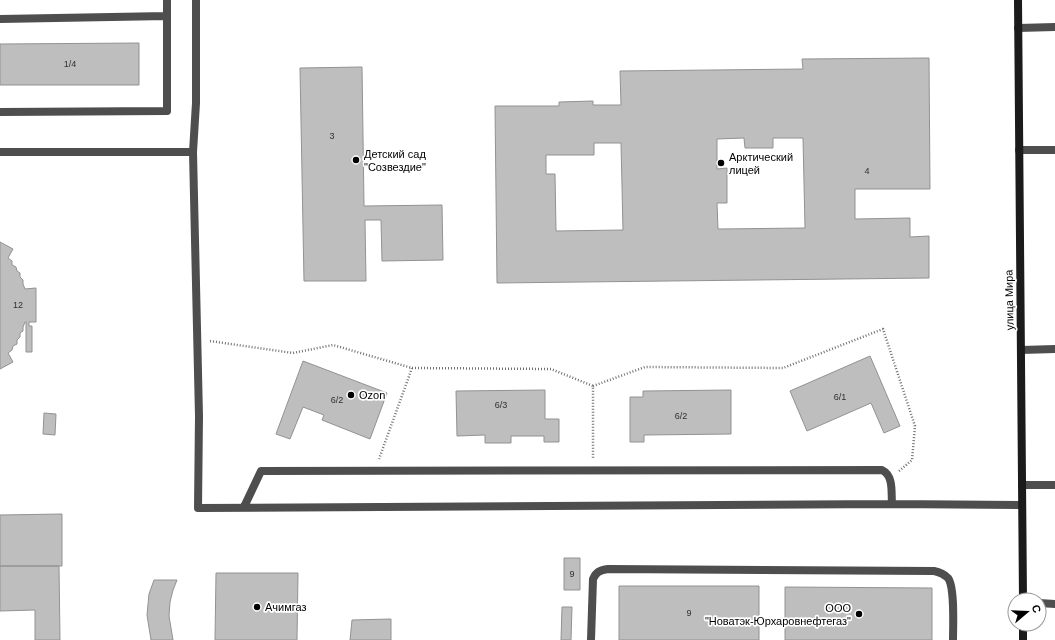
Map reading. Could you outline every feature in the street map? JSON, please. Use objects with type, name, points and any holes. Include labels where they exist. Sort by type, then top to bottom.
[{"type":"main road","name":"улица Мира","points":[[1018,0],[1023,592]]},
{"type":"lane","points":[[0,112],[167,111],[167,0]]},
{"type":"lane","points":[[196,0],[196,103],[193,152],[199,416],[198,508],[892,504],[1022,505]]},
{"type":"lane","points":[[0,19],[167,16]]},
{"type":"lane","points":[[1018,28],[1055,27]]},
{"type":"lane","points":[[1019,150],[1055,150]]},
{"type":"lane","points":[[0,152],[193,152]]},
{"type":"lane","points":[[1021,350],[1055,349]]},
{"type":"lane","points":[[244,507],[261,472],[375,471],[882,470],[887,472],[891,478],[892,504]]},
{"type":"lane","points":[[1022,485],[1055,485]]},
{"type":"lane","points":[[591,640],[593,579],[595,574],[601,570],[608,569],[934,571],[942,573],[948,578],[952,587],[953,640]]},
{"type":"path","points":[[197,339],[293,353],[333,345],[412,368],[550,369],[593,386],[644,366],[783,368],[883,329],[915,426],[912,460],[891,478]]},
{"type":"path","points":[[375,471],[412,368]]},
{"type":"path","points":[[592,470],[593,386]]},
{"type":"building","points":[[139,43],[139,85],[0,85],[0,44]]},
{"type":"building","points":[[929,58],[930,189],[855,189],[855,219],[910,218],[910,237],[929,236],[929,278],[497,283],[495,106],[559,106],[559,102],[593,101],[593,105],[621,105],[620,71],[803,69],[802,59]],"holes":[[[744,138],[745,148],[773,148],[773,138],[803,138],[805,228],[718,229],[717,203],[727,203],[727,168],[717,169],[717,139]],[[594,143],[621,143],[623,230],[556,231],[555,174],[546,174],[546,155],[594,155]]]},
{"type":"building","points":[[362,67],[364,206],[442,205],[443,260],[382,261],[381,220],[365,220],[366,281],[304,281],[300,68]]},
{"type":"building","points":[[0,242],[13,249],[8,258],[12,261],[12,265],[16,267],[17,271],[20,273],[25,289],[36,288],[36,322],[29,322],[29,326],[32,326],[32,352],[26,352],[25,322],[23,331],[20,333],[20,337],[17,340],[17,344],[13,346],[12,350],[8,353],[13,362],[0,369]]},
{"type":"building","points":[[870,356],[900,426],[884,433],[871,403],[807,431],[790,391]]},
{"type":"building","points":[[303,361],[387,393],[370,439],[322,420],[324,415],[303,407],[290,439],[276,434]]},
{"type":"building","points":[[545,390],[545,419],[559,419],[559,442],[544,442],[544,436],[511,436],[511,443],[485,443],[485,435],[457,436],[456,391]]},
{"type":"building","points":[[731,390],[731,434],[644,435],[644,442],[630,442],[630,397],[643,397],[643,391]]},
{"type":"building","points":[[44,413],[56,414],[55,435],[43,434]]},
{"type":"building","points":[[62,514],[62,566],[0,566],[0,515]]},
{"type":"building","points":[[564,558],[580,558],[580,590],[564,590]]},
{"type":"building","points":[[0,566],[59,566],[60,640],[35,640],[35,610],[0,611]]},
{"type":"building","name":"Ачимгаз","points":[[216,573],[298,573],[297,640],[215,640]]},
{"type":"building","points":[[154,580],[177,580],[170,602],[169,616],[173,640],[151,640],[147,615],[149,594]]},
{"type":"building","points":[[619,586],[759,586],[759,640],[619,640]]},
{"type":"building","name":"ООО \"Новатэк-Юрхаровнефтегаз\"","points":[[785,587],[932,588],[932,640],[785,640]]},
{"type":"building","points":[[562,607],[572,607],[571,640],[561,640]]},
{"type":"building","points":[[391,619],[391,640],[350,640],[352,620]]},
{"type":"place","name":"Детский сад \"Созвездие\"","points":[[356,160]]},
{"type":"place","name":"Арктический лицей","points":[[721,163]]},
{"type":"place","name":"Ozon","points":[[351,395]]},
{"type":"place","name":"Ачимгаз","points":[[257,607]]},
{"type":"place","name":"ООО \"Новатэк-Юрхаровнефтегаз\"","points":[[859,614]]}]
